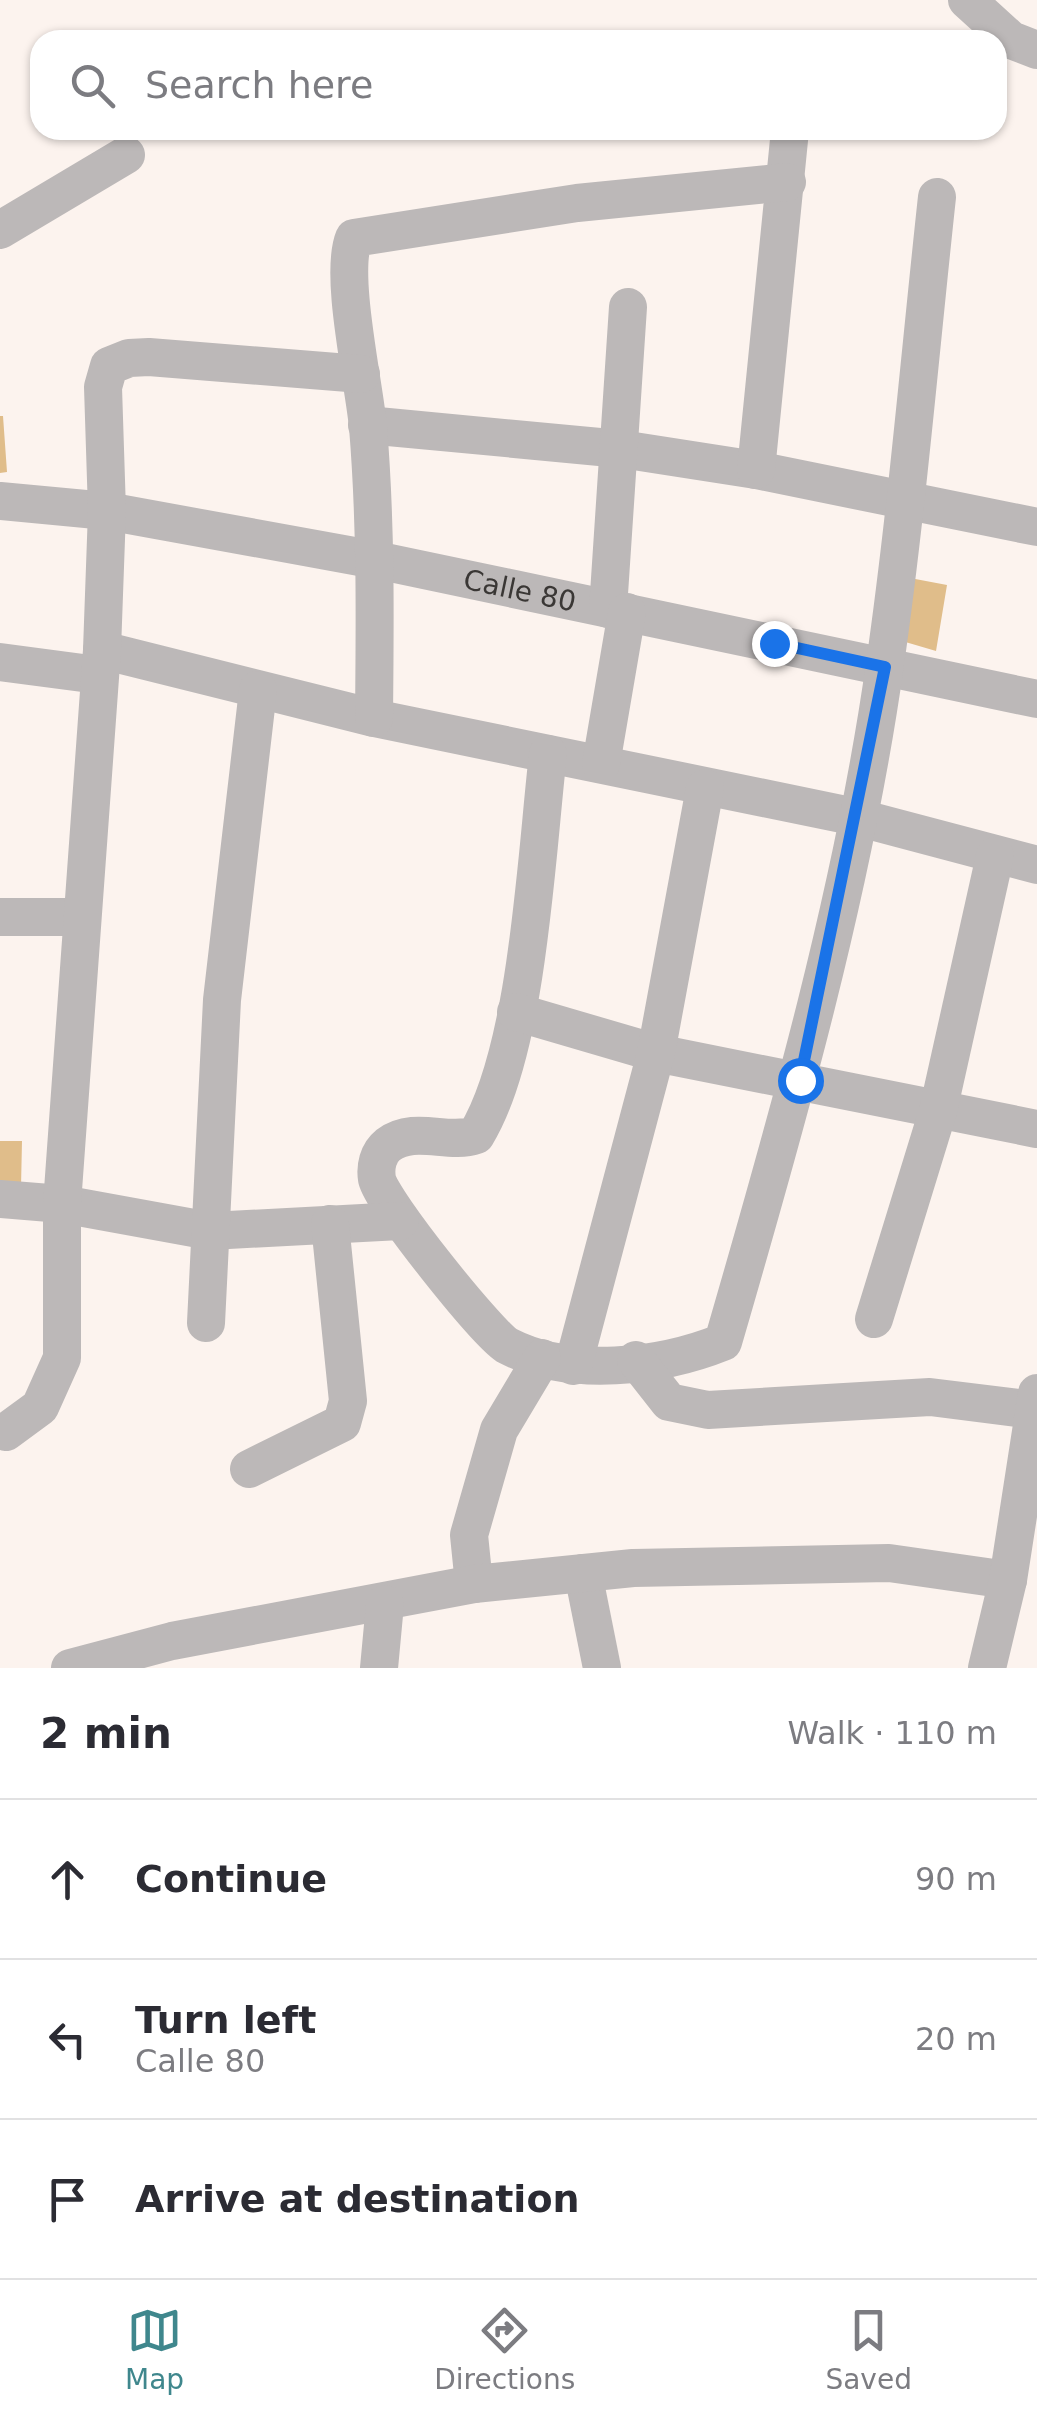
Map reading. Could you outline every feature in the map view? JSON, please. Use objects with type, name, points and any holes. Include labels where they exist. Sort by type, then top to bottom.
[{"type":"street","points":[[967,0],[1000,30]]},
{"type":"street","points":[[1007,36],[1037,50]]},
{"type":"street","points":[[756,470],[789,140]]},
{"type":"street","points":[[0,230],[126,155]]},
{"type":"street","points":[[374,718],[376,560],[368,425],[348,251],[354,238],[577,203],[787,182]]},
{"type":"street","points":[[548,754],[516,1012],[487,1118],[476,1136],[462,1140],[425,1134],[390,1143],[378,1156],[377,1182],[400,1221],[505,1344],[558,1362],[692,1354],[723,1342],[800,1080],[856,817],[885,667],[937,198]]},
{"type":"street","points":[[601,764],[617,610],[628,307]]},
{"type":"street","points":[[6,1432],[40,1407],[62,1358],[62,1204],[79,917],[100,663],[107,511],[103,386],[109,366],[129,358],[149,357],[361,374]]},
{"type":"street","points":[[368,425],[621,449],[756,470],[1037,528]]},
{"type":"street","name":"Calle 80","points":[[0,501],[107,511],[376,560],[1037,699]]},
{"type":"street","points":[[0,662],[100,663],[258,690],[374,718],[856,817],[1037,865]]},
{"type":"street","points":[[206,1323],[222,1000],[258,690]]},
{"type":"street","points":[[474,1584],[469,1535],[498,1430],[558,1362],[656,1052],[705,788]]},
{"type":"street","points":[[874,1320],[938,1111],[995,856]]},
{"type":"street","points":[[0,917],[79,917]]},
{"type":"street","points":[[516,1012],[656,1052],[1037,1129]]},
{"type":"street","points":[[0,1198],[62,1204],[210,1231],[400,1221]]},
{"type":"street","points":[[250,1469],[342,1423],[348,1401],[330,1224]]},
{"type":"street","points":[[636,1360],[669,1402],[708,1410],[930,1396],[1035,1402],[1008,1580],[988,1668]]},
{"type":"street","points":[[70,1668],[172,1641],[386,1604],[474,1584],[584,1573],[888,1563],[1008,1580]]},
{"type":"street","points":[[584,1573],[602,1668]]},
{"type":"street","points":[[379,1668],[386,1604]]},
{"type":"building","points":[[0,416],[7,472],[0,473]]},
{"type":"building","points":[[910,578],[947,585],[936,651],[902,641]]},
{"type":"building","points":[[0,1141],[22,1141],[21,1187],[0,1186]]},
{"type":"route","points":[[774,643],[885,667],[800,1080]]}]
